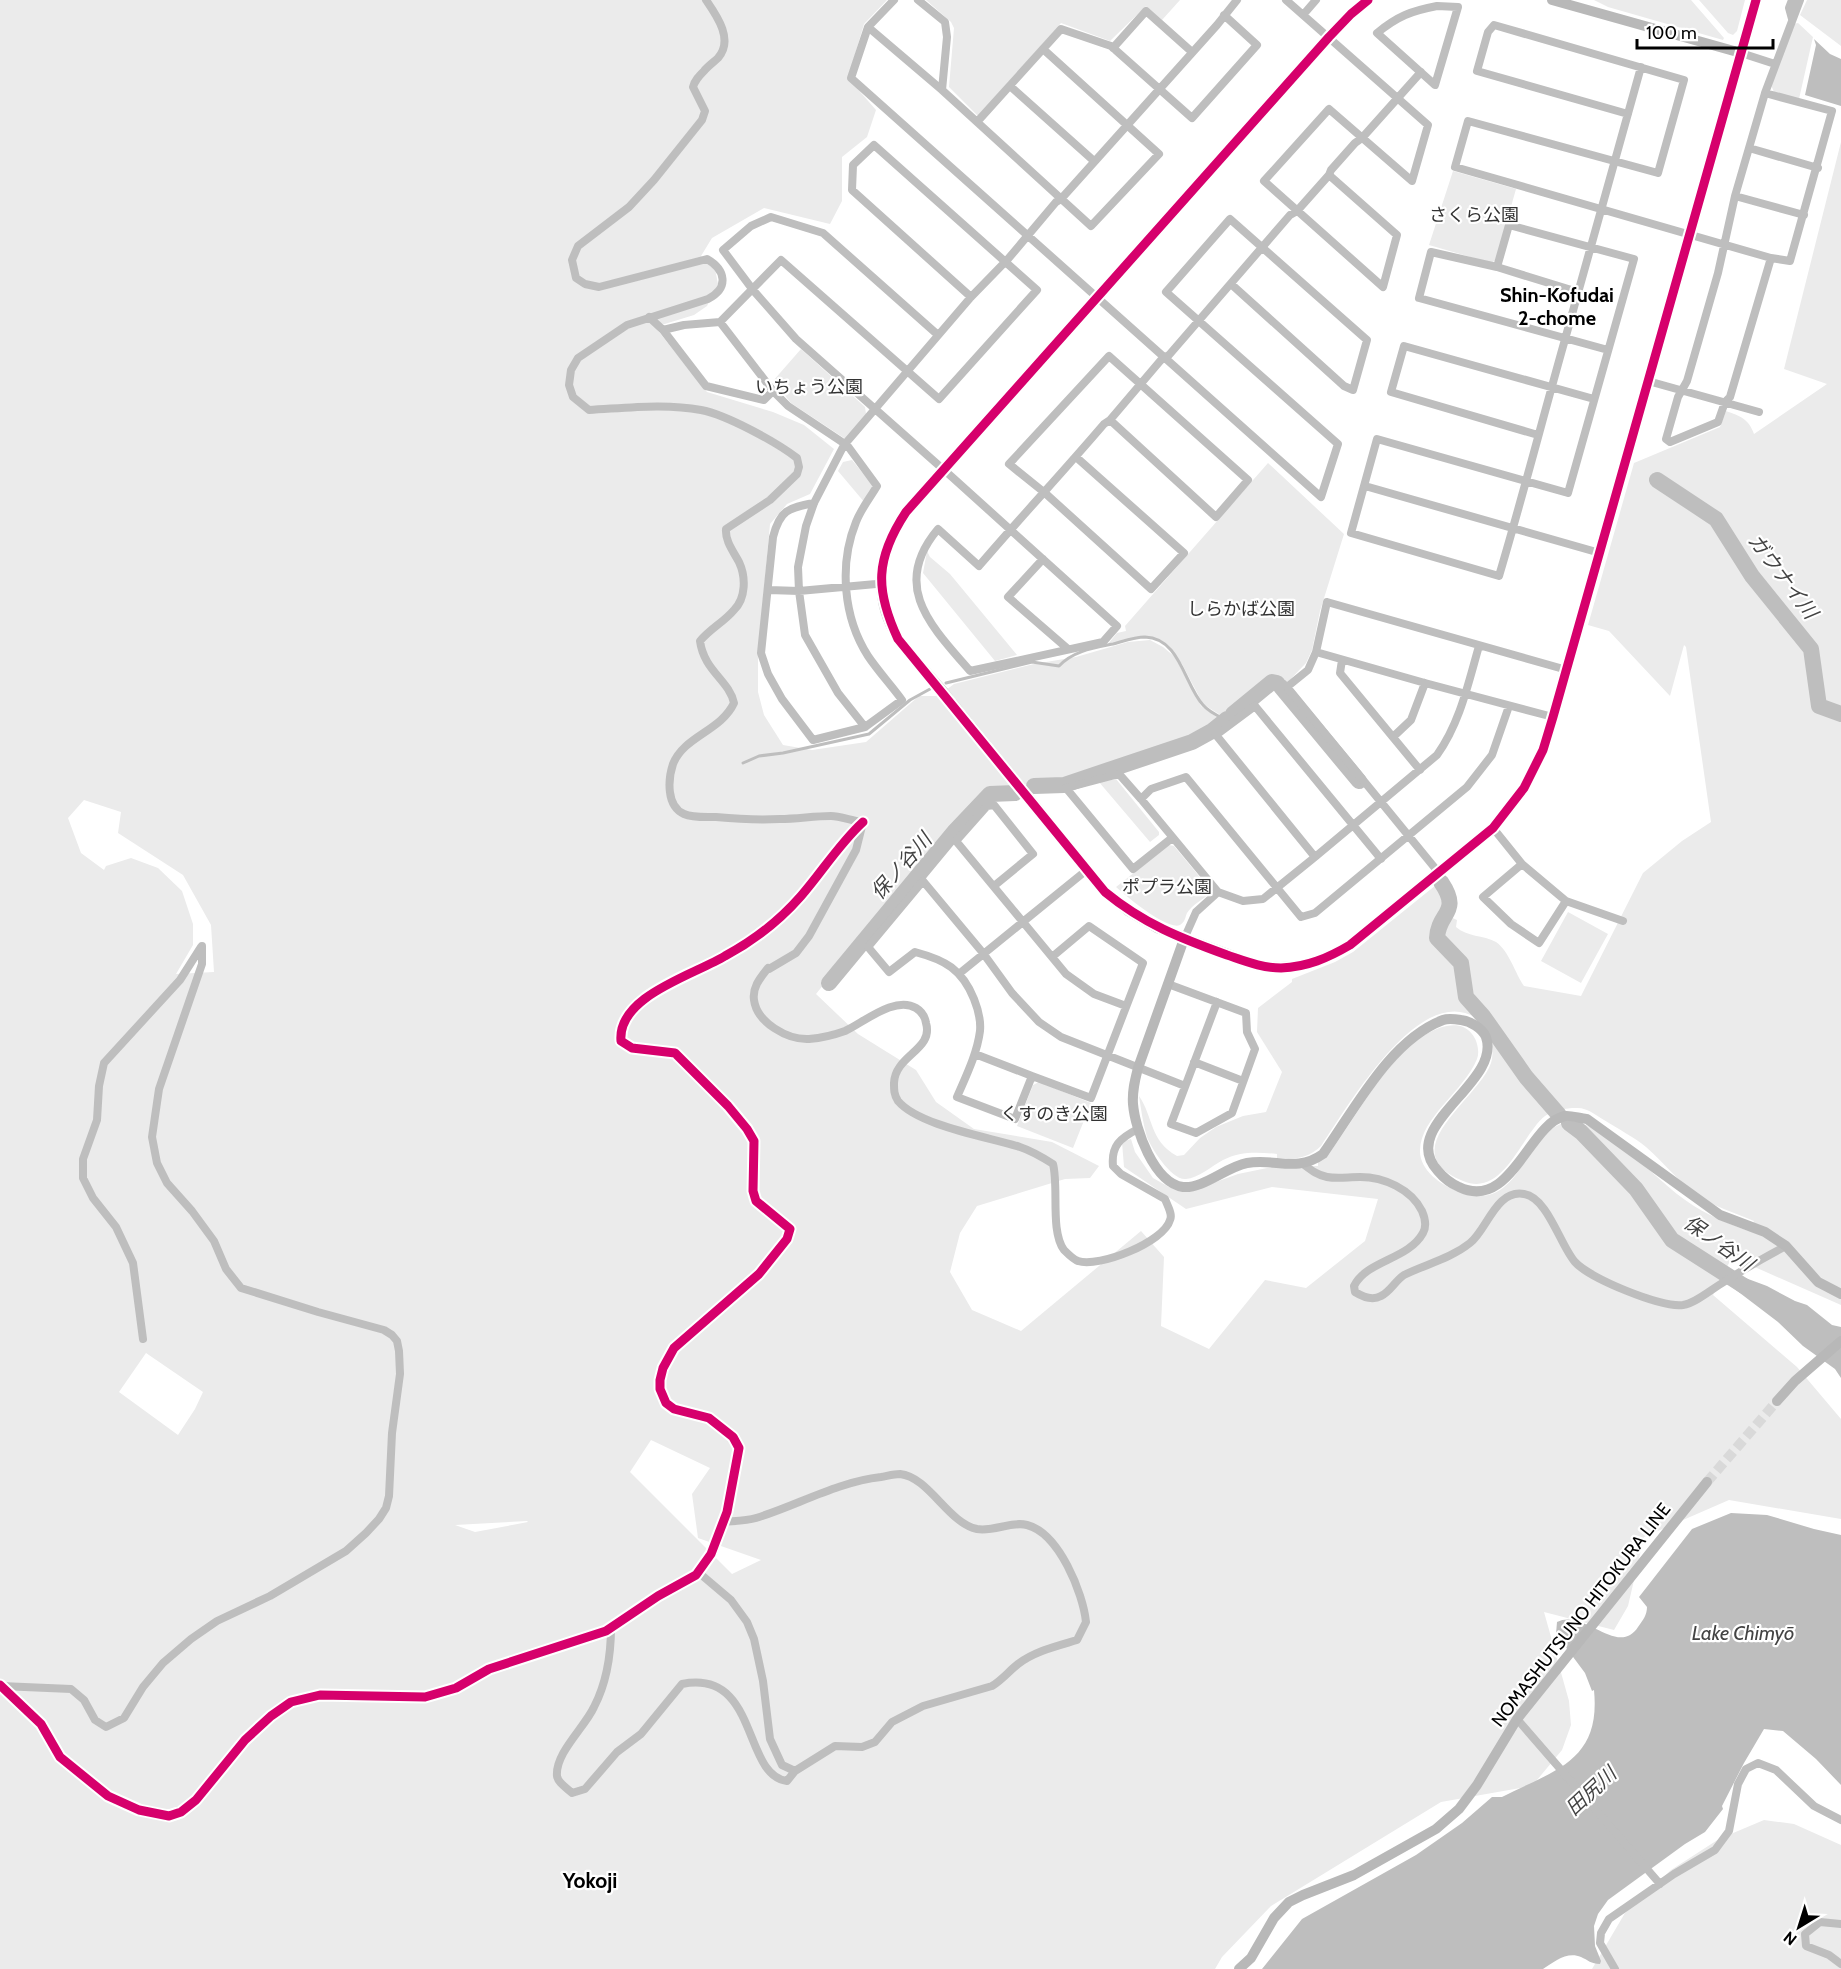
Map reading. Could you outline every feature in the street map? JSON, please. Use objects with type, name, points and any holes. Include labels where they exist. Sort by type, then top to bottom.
[{"type":"street","points":[[706,0],[723,27],[724,44],[720,56],[694,83],[693,87],[705,111],[702,120],[629,207],[578,246],[572,260],[576,278],[585,284],[599,287],[654,274],[702,259],[707,259],[717,265],[722,280],[717,294],[708,299],[627,325],[578,358],[571,370],[569,385],[573,397],[589,410],[665,407],[703,410],[735,423],[797,458],[799,467],[797,474],[770,500],[726,529],[725,537],[745,578],[743,591],[736,609],[710,629],[700,641],[702,655],[717,678],[732,694],[734,703],[722,721],[681,750],[669,779],[670,796],[676,808],[683,814],[700,817],[780,819],[834,816],[863,822]]},
{"type":"street","points":[[894,0],[868,27],[850,78],[1321,497],[1338,444],[1166,292],[1230,219],[1367,340],[1353,390],[1344,386],[1231,284]]},
{"type":"street","points":[[918,0],[945,22],[947,37],[942,90]]},
{"type":"street","points":[[865,728],[838,693],[806,635],[799,591],[798,567],[806,526],[814,503],[845,444],[874,409],[1237,0]]},
{"type":"street","points":[[1286,0],[1428,125],[1412,182],[1329,109],[1264,181],[1383,287],[1397,235],[1329,175]]},
{"type":"street","points":[[1303,15],[1316,0]]},
{"type":"street","points":[[943,692],[898,639],[886,612],[881,582],[885,552],[897,525],[906,512],[1329,37],[1368,0]]},
{"type":"street","points":[[1552,0],[1775,64]]},
{"type":"street","points":[[1019,785],[1105,892],[1128,911],[1157,928],[1184,939],[1258,965],[1280,968],[1305,965],[1328,957],[1350,945],[1493,828],[1524,788],[1543,750],[1756,0]]},
{"type":"street","points":[[1792,0],[1789,8],[1792,19]]},
{"type":"street","points":[[1771,258],[1730,397],[1725,402],[1718,422],[1670,442],[1666,439],[1678,397],[1683,391],[1765,93],[1800,0]]},
{"type":"street","points":[[1437,6],[1458,7],[1435,85],[1421,72],[1377,33],[1394,19],[1414,10],[1437,6]]},
{"type":"street","points":[[1113,48],[1146,11],[1192,52]]},
{"type":"street","points":[[977,122],[1061,29],[1113,48],[1192,118],[1257,45],[1224,15]]},
{"type":"street","points":[[1628,114],[1477,71],[1488,32],[1494,25],[1684,80],[1658,173],[1468,121],[1455,167],[1771,258],[1790,261],[1818,168],[1832,111],[1765,93]]},
{"type":"street","points":[[868,27],[942,90],[1091,226],[1159,154],[1043,49]]},
{"type":"street","points":[[1497,267],[1509,225],[1591,246],[1634,259],[1568,493],[1526,481],[1377,439],[1351,533],[1499,576],[1514,528],[1526,481],[1538,435],[1591,246],[1616,162],[1641,67]]},
{"type":"street","points":[[938,335],[823,233],[771,217],[751,226],[723,250],[753,290],[796,339],[944,470],[1010,530],[1043,560],[1117,626],[1103,642],[970,671],[933,628],[923,612],[917,591],[918,562],[926,542],[938,529],[980,566],[1010,530],[1164,358],[1195,326],[1197,320],[1290,215],[1297,211],[1355,143],[1421,72]]},
{"type":"street","points":[[1010,86],[1094,161]]},
{"type":"street","points":[[663,330],[684,325],[720,322],[781,260],[939,399],[1037,290],[874,145],[853,165],[852,190],[971,297]]},
{"type":"street","points":[[1749,148],[1818,168]]},
{"type":"street","points":[[1735,196],[1804,215]]},
{"type":"street","points":[[1578,292],[1497,267],[1431,252],[1419,298],[1608,350]]},
{"type":"street","points":[[649,317],[663,330],[706,386],[764,400],[773,390]]},
{"type":"street","points":[[720,322],[788,406],[845,444],[877,486],[856,520],[846,552],[846,587],[858,637],[868,656],[902,700],[865,728],[813,740],[782,699],[768,674],[762,653],[773,537],[777,522],[783,513],[814,503]]},
{"type":"street","points":[[1538,435],[1391,392],[1404,346],[1594,399]]},
{"type":"street","points":[[1076,457],[1184,553],[1151,589],[1045,493],[1009,464],[1109,356],[1248,480],[1216,517],[1110,420]]},
{"type":"street","points":[[1648,381],[1759,412]]},
{"type":"street","points":[[1365,486],[1600,553]]},
{"type":"street","points":[[1043,560],[1008,597],[1068,649]]},
{"type":"street","points":[[769,590],[799,591],[881,582]]},
{"type":"street","points":[[1439,873],[1287,687],[1308,670],[1316,652],[1327,602],[1567,670]]},
{"type":"street","points":[[1172,838],[1133,869],[1066,788],[1119,774],[1218,892],[1243,901],[1263,899],[1437,755],[1449,738],[1460,712],[1479,646]]},
{"type":"street","points":[[1316,652],[1553,717]]},
{"type":"street","points":[[1342,660],[1340,673],[1420,770]]},
{"type":"street","points":[[1393,737],[1411,720],[1425,683]]},
{"type":"street","points":[[1316,857],[1216,735],[1255,706],[1381,859]]},
{"type":"street","points":[[1141,799],[1151,789],[1186,777],[1301,917],[1315,912],[1467,787],[1492,754],[1509,706]]},
{"type":"street","points":[[994,886],[1033,854],[994,805],[987,806],[957,841],[1066,974],[1081,987],[1094,994],[1126,1006]]},
{"type":"street","points":[[863,822],[856,850],[809,936],[796,953],[768,968],[756,983],[754,1000],[760,1014],[777,1030],[807,1039],[844,1031],[886,1008],[908,1005],[915,1008],[925,1019],[927,1034],[920,1047],[897,1068],[894,1092],[897,1100],[926,1119],[1020,1147],[1038,1154],[1053,1164],[1056,1176],[1059,1238],[1064,1249],[1077,1261],[1091,1262],[1140,1248],[1166,1229],[1170,1222],[1172,1217],[1165,1199],[1121,1174],[1113,1166],[1112,1154],[1117,1142],[1138,1129]]},
{"type":"street","points":[[1,1685],[41,1724],[60,1757],[108,1796],[139,1810],[169,1816],[181,1812],[196,1800],[246,1740],[271,1716],[291,1702],[320,1695],[425,1696],[456,1688],[489,1669],[584,1639],[611,1627],[698,1572],[711,1554],[724,1522],[739,1448],[733,1437],[709,1418],[674,1409],[666,1403],[660,1389],[663,1368],[674,1348],[759,1274],[787,1239],[790,1228],[756,1201],[753,1191],[754,1141],[728,1106],[675,1053],[633,1048],[621,1041],[620,1032],[623,1021],[638,1002],[726,956],[757,936],[778,918],[801,897],[848,836],[863,822]]},
{"type":"street","points":[[1493,828],[1522,864],[1566,901],[1623,921]]},
{"type":"street","points":[[1522,864],[1483,897],[1511,924],[1539,943],[1566,901]]},
{"type":"street","points":[[960,973],[1088,868]]},
{"type":"street","points":[[1032,1076],[1015,1119],[957,1097],[975,1054],[980,1029],[978,1010],[960,973],[934,957],[915,952],[889,972],[868,947],[923,881],[1012,993],[1039,1022],[1061,1037],[1185,1086]]},
{"type":"street","points":[[1218,892],[1196,912],[1184,939],[1132,1088],[1138,1129],[1148,1154],[1161,1174],[1181,1187],[1200,1184],[1230,1168],[1248,1162],[1303,1164],[1314,1160],[1323,1154],[1390,1058],[1408,1040],[1444,1019],[1464,1020],[1481,1030],[1486,1038],[1486,1053],[1480,1069],[1432,1131],[1426,1147],[1432,1164],[1460,1188],[1477,1191],[1490,1188],[1505,1179],[1546,1127],[1565,1116],[1587,1119],[1720,1215],[1765,1232],[1786,1246],[1818,1282],[1841,1294]]},
{"type":"street","points":[[975,1054],[1091,1098],[1143,963],[1089,926],[1052,957]]},
{"type":"street","points":[[1,1685],[71,1689],[84,1700],[95,1720],[106,1727],[119,1722],[163,1663],[191,1639],[217,1621],[270,1596],[346,1551],[366,1533],[386,1508],[400,1374],[397,1341],[384,1330],[241,1288],[226,1269],[214,1241],[167,1183],[158,1163],[152,1137],[159,1089],[202,963],[202,946],[180,980],[104,1063],[99,1086],[97,1120],[83,1159],[83,1178],[93,1198],[116,1227],[133,1263],[143,1339]]},
{"type":"street","points":[[1168,984],[1217,1002],[1246,1013],[1247,1032],[1254,1049],[1232,1113],[1196,1132],[1171,1124],[1217,1002]]},
{"type":"street","points":[[1194,1062],[1243,1081]]},
{"type":"street","points":[[1303,1164],[1313,1172],[1327,1177],[1343,1179],[1361,1177],[1396,1185],[1418,1203],[1426,1225],[1423,1234],[1404,1250],[1359,1276],[1354,1286],[1355,1292],[1371,1299],[1380,1297],[1403,1276],[1457,1252],[1480,1233],[1499,1203],[1511,1195],[1524,1194],[1534,1198],[1542,1206],[1575,1262],[1589,1273],[1653,1302],[1684,1305],[1786,1246]]},
{"type":"street","points":[[1777,1401],[1795,1381],[1841,1341]]},
{"type":"street","points":[[611,1627],[611,1656],[594,1708],[573,1737],[559,1764],[557,1776],[559,1782],[572,1793],[585,1789],[617,1752],[641,1734],[682,1684],[692,1682],[718,1688],[732,1699],[741,1709],[758,1752],[779,1779],[787,1781],[795,1771],[835,1746],[862,1747],[875,1742],[892,1722],[923,1706],[992,1686],[1026,1658],[1077,1640],[1086,1622],[1079,1589],[1050,1540],[1033,1527],[1017,1524],[974,1528],[943,1506],[915,1480],[900,1474],[860,1479],[754,1519],[724,1522]]},
{"type":"street","name":"NOMASHUTSUNO HITOKURA LINE","points":[[1239,1969],[1251,1958],[1274,1918],[1289,1902],[1354,1875],[1436,1829],[1459,1809],[1477,1785],[1517,1719],[1707,1482]]},
{"type":"street","points":[[698,1572],[731,1600],[747,1622],[754,1639],[764,1681],[770,1739],[782,1765],[795,1771]]},
{"type":"street","points":[[1517,1719],[1660,1884]]},
{"type":"street","points":[[1615,1969],[1600,1943],[1601,1933],[1609,1919],[1635,1899],[1715,1850],[1729,1831],[1738,1784],[1746,1769],[1758,1763],[1776,1770],[1814,1806],[1841,1820]]},
{"type":"street","points":[[1841,1924],[1820,1922],[1805,1934],[1806,1946],[1829,1954],[1841,1964]]},
{"type":"green space","points":[[0,0],[887,0],[864,24],[848,78],[876,110],[867,137],[842,157],[842,201],[830,224],[764,208],[712,238],[701,256],[715,269],[718,284],[707,306],[694,315],[655,327],[707,392],[773,412],[804,425],[834,449],[810,494],[787,504],[770,524],[758,654],[758,692],[764,715],[783,745],[812,750],[866,742],[919,696],[938,696],[954,684],[1034,664],[1076,657],[1128,642],[1150,640],[1175,657],[1201,706],[1222,721],[1193,740],[1067,780],[989,788],[949,828],[816,994],[858,1034],[916,1070],[936,1102],[974,1129],[1052,1142],[1099,1166],[1090,1178],[1065,1179],[977,1206],[960,1233],[950,1272],[972,1310],[1021,1331],[1141,1231],[1164,1257],[1161,1326],[1209,1349],[1265,1280],[1306,1288],[1365,1241],[1378,1199],[1272,1187],[1186,1209],[1124,1167],[1122,1142],[1131,1139],[1135,1152],[1153,1178],[1169,1187],[1191,1191],[1238,1174],[1277,1166],[1318,1166],[1318,1162],[1329,1154],[1374,1088],[1404,1051],[1418,1039],[1447,1026],[1456,1025],[1472,1034],[1478,1046],[1478,1053],[1471,1071],[1435,1115],[1422,1138],[1420,1150],[1423,1164],[1438,1181],[1457,1191],[1479,1196],[1497,1192],[1510,1181],[1543,1137],[1556,1126],[1573,1122],[1585,1125],[1613,1140],[1677,1194],[1702,1211],[1749,1231],[1754,1221],[1702,1198],[1689,1189],[1641,1143],[1583,1109],[1564,1109],[1545,1116],[1501,1173],[1490,1181],[1477,1184],[1463,1181],[1443,1169],[1435,1155],[1437,1140],[1445,1124],[1483,1077],[1492,1057],[1491,1040],[1484,1025],[1458,1012],[1435,1016],[1411,1030],[1368,1078],[1321,1146],[1311,1154],[1301,1157],[1277,1158],[1277,1154],[1243,1154],[1229,1157],[1195,1176],[1180,1178],[1163,1163],[1149,1142],[1139,1096],[1161,1143],[1177,1156],[1184,1155],[1200,1138],[1216,1127],[1243,1116],[1266,1112],[1282,1072],[1257,1032],[1258,1008],[1292,982],[1292,979],[1335,962],[1353,952],[1436,885],[1446,899],[1444,911],[1435,929],[1439,936],[1440,927],[1448,916],[1457,920],[1456,927],[1460,930],[1491,940],[1501,946],[1524,986],[1581,996],[1643,873],[1682,841],[1711,822],[1686,647],[1684,645],[1670,696],[1609,631],[1588,625],[1634,463],[1720,427],[1726,411],[1743,419],[1754,434],[1827,384],[1784,369],[1841,142],[1841,1305],[1732,1257],[1713,1295],[1797,1367],[1841,1419],[1841,1519],[1729,1500],[1644,1537],[1628,1606],[1614,1630],[1544,1612],[1569,1701],[1571,1725],[1562,1750],[1532,1786],[1441,1802],[1271,1906],[1222,1957],[1215,1969],[0,1969]],"holes":[[[84,800],[121,812],[118,833],[183,875],[211,925],[214,972],[176,974],[193,945],[193,924],[182,891],[158,868],[131,858],[106,866],[104,870],[81,853],[68,818]],[[146,1353],[203,1392],[178,1435],[119,1392]],[[651,1440],[710,1468],[692,1494],[698,1538],[761,1560],[732,1574],[630,1472]],[[527,1521],[475,1532],[455,1525]]]},
{"type":"green space","points":[[926,0],[1180,0],[1162,20],[1146,6],[1110,41],[1061,23],[978,116],[949,87],[954,28],[951,22]]},
{"type":"green space","points":[[1594,0],[1691,0],[1724,38],[1723,40],[1608,7]]},
{"type":"green space","points":[[1699,0],[1745,0],[1737,31],[1733,35],[1728,33]]},
{"type":"green space","points":[[1807,0],[1841,0],[1841,46],[1800,15]]},
{"type":"green space","points":[[1798,23],[1813,37],[1799,99],[1774,92],[1771,85],[1793,24]]},
{"type":"green space","name":"さくら公園","points":[[1453,171],[1516,189],[1496,260],[1491,263],[1429,245]]},
{"type":"green space","name":"いちょう公園","points":[[801,349],[865,407],[866,414],[847,440],[791,403],[773,381]]},
{"type":"green space","points":[[852,460],[875,488],[865,503],[838,471],[843,462]]},
{"type":"green space","name":"しらかば公園","points":[[1268,463],[1344,534],[1320,611],[1312,650],[1306,663],[1284,686],[1272,680],[1225,718],[1203,704],[1182,664],[1161,640],[1142,636],[1108,644],[1117,633],[1126,631],[1125,626]]},
{"type":"green space","points":[[927,551],[930,557],[950,574],[1017,655],[995,661],[923,573]]},
{"type":"green space","points":[[1116,779],[1159,832],[1159,835],[1150,842],[1099,782]]},
{"type":"green space","name":"ポプラ公園","points":[[1169,845],[1174,846],[1209,888],[1209,894],[1189,910],[1180,925],[1166,923],[1157,918],[1116,887]]},
{"type":"green space","points":[[1568,912],[1608,934],[1581,983],[1541,961]]},
{"type":"green space","name":"くすのき公園","points":[[1039,1082],[1091,1103],[1073,1148],[1017,1126],[1033,1085]]},
{"type":"green space","points":[[1764,1820],[1794,1824],[1841,1845],[1841,1969],[1592,1969],[1625,1913],[1671,1870],[1719,1839]]},
{"type":"water","points":[[1814,39],[1830,54],[1841,59],[1841,106],[1805,95],[1816,45]]},
{"type":"water","points":[[1732,1273],[1807,1305],[1832,1325],[1841,1327],[1841,1378],[1835,1369],[1803,1346],[1778,1322],[1732,1287],[1726,1274]]},
{"type":"water","name":"Lake Chimyō","points":[[1731,1513],[1767,1515],[1841,1535],[1841,1785],[1816,1759],[1783,1731],[1764,1729],[1744,1763],[1722,1806],[1723,1809],[1705,1832],[1608,1900],[1598,1914],[1594,1926],[1595,1946],[1600,1964],[1571,1955],[1543,1969],[1262,1969],[1302,1919],[1416,1855],[1462,1823],[1492,1797],[1502,1797],[1540,1779],[1570,1760],[1582,1748],[1590,1733],[1594,1714],[1594,1690],[1592,1691],[1585,1673],[1556,1634],[1557,1622],[1567,1619],[1578,1621],[1611,1635],[1621,1637],[1630,1635],[1646,1613],[1647,1607],[1639,1597],[1692,1529]]},
{"type":"waterway","name":"ガウナイ川","points":[[1657,480],[1716,519],[1752,576],[1811,649],[1819,706],[1841,714]]},
{"type":"waterway","points":[[946,683],[1032,662],[1059,666],[1084,651],[1145,637],[1157,639],[1174,653],[1196,696],[1211,712],[1226,720]]},
{"type":"waterway","name":"保ノ谷川","points":[[1233,714],[1272,682],[1277,683]]},
{"type":"waterway","name":"保ノ谷川","points":[[1281,687],[1359,781]]},
{"type":"waterway","points":[[743,763],[759,756],[869,734],[910,700],[930,689]]},
{"type":"waterway","name":"保ノ谷川","points":[[1034,786],[1064,785],[1192,742],[1227,719]]},
{"type":"waterway","name":"保ノ谷川","points":[[829,983],[954,832],[990,794],[1015,793]]},
{"type":"waterway","name":"保ノ谷川","points":[[1441,882],[1447,892],[1449,906],[1438,929],[1437,938],[1461,963],[1466,997],[1483,1016],[1526,1077],[1559,1115]]},
{"type":"waterway","name":"保ノ谷川","points":[[1569,1123],[1581,1132],[1636,1189],[1672,1240],[1744,1286]]},
{"type":"tunnel","points":[[943,691],[1019,785]]},
{"type":"tunnel","points":[[1707,1482],[1777,1401]]},
{"type":"cycle path","points":[[1368,0],[1329,37],[906,512],[888,545],[882,575],[885,605],[898,639],[1105,892],[1148,922],[1178,936],[1247,962],[1274,968],[1308,964],[1350,945],[1493,828],[1524,788],[1543,750],[1756,0]]},
{"type":"cycle path","points":[[0,1685],[41,1724],[60,1757],[108,1796],[139,1810],[169,1816],[181,1812],[196,1800],[245,1740],[271,1716],[291,1702],[320,1695],[425,1697],[456,1688],[489,1669],[606,1631],[658,1596],[696,1575],[711,1554],[727,1512],[739,1448],[733,1437],[709,1418],[674,1409],[666,1403],[660,1389],[663,1368],[674,1348],[759,1274],[787,1239],[790,1229],[756,1201],[753,1191],[754,1141],[747,1129],[728,1106],[675,1053],[632,1048],[621,1041],[623,1025],[631,1011],[644,999],[677,979],[735,950],[775,922],[801,896],[846,839],[863,822]]},
{"type":"district","name":"Shin-Kofudai 2-chome","points":[[1557,306]]},
{"type":"district","name":"Yokoji","points":[[590,1880]]},
{"type":"water label","name":"田尻川","points":[[1591,1791]]}]
